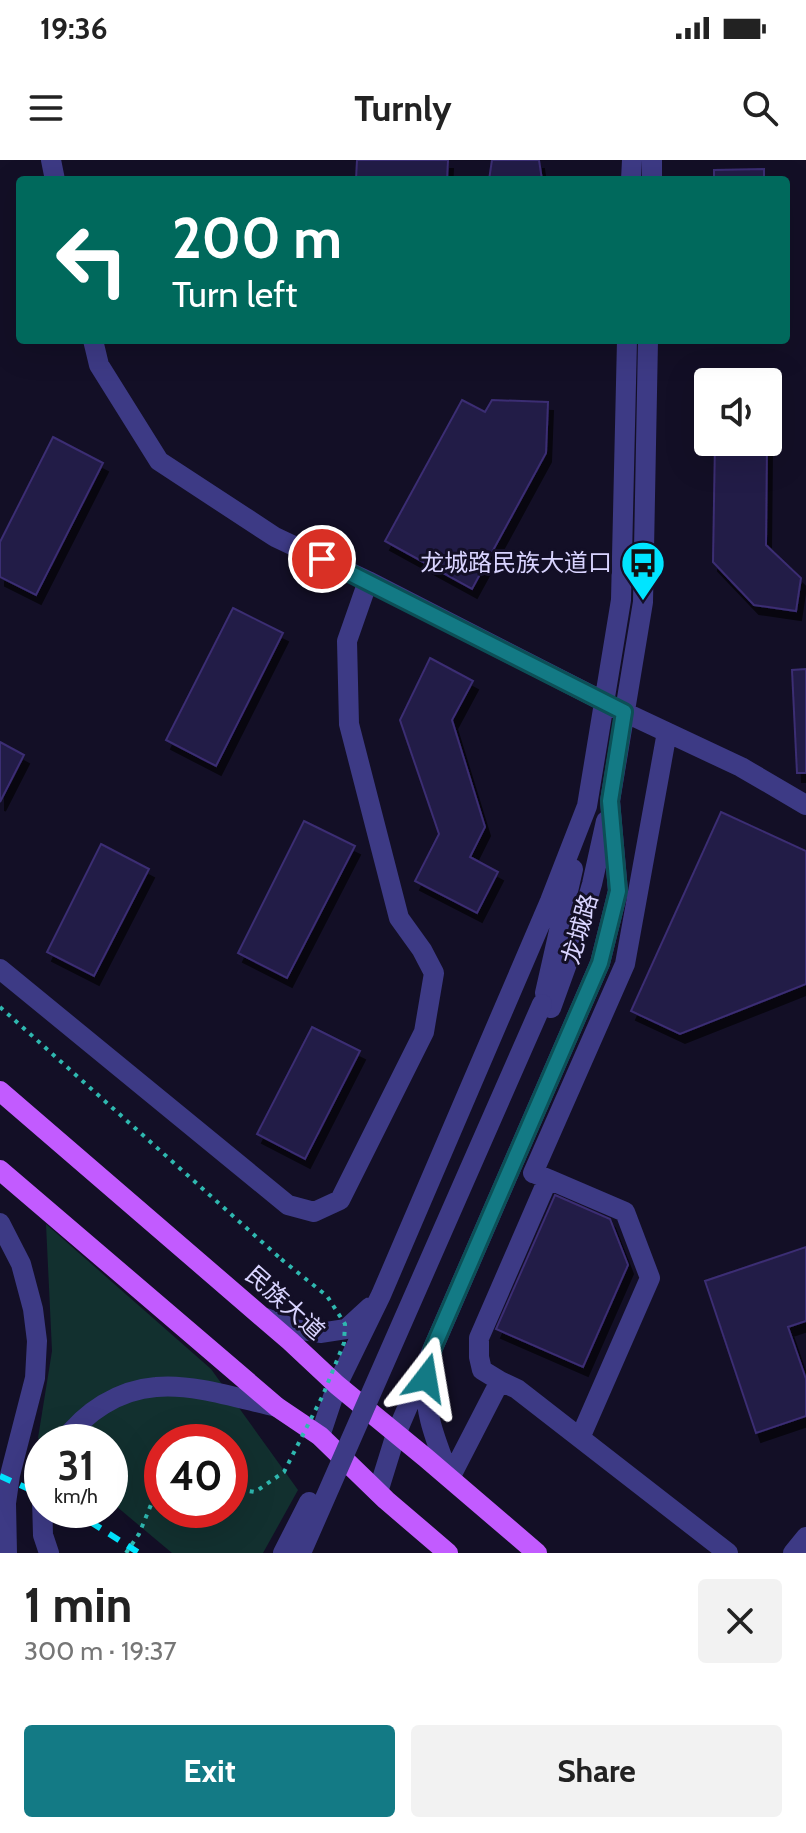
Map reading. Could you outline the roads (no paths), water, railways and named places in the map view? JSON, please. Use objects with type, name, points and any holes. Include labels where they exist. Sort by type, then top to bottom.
[{"type":"main road","name":"民族大道","points":[[0,1091],[261,1315],[337,1385],[537,1553]]},
{"type":"main road","points":[[0,1170],[277,1407],[320,1436],[448,1553]]},
{"type":"street","points":[[94,344],[99,365],[159,461],[275,537],[624,712],[741,767],[806,805]]},
{"type":"street","name":"龙城路","points":[[320,1436],[337,1385],[381,1295],[550,901],[587,806],[621,600],[627,344]]},
{"type":"street","name":"龙城路","points":[[378,1492],[396,1434],[600,963],[618,891],[610,801],[643,602],[648,344]]},
{"type":"street","points":[[0,969],[288,1205],[314,1212],[340,1200],[424,1032],[434,973],[399,918],[349,724],[347,641],[368,581]]},
{"type":"street","points":[[667,732],[625,964],[479,1338],[479,1357],[482,1370],[517,1389],[728,1553]]},
{"type":"street","points":[[301,1553],[396,1335],[576,939],[610,801]]},
{"type":"street","points":[[311,1553],[546,1006],[587,806]]},
{"type":"street","points":[[512,1164],[625,1212],[650,1278],[580,1438]]},
{"type":"street","points":[[0,1223],[21,1264],[33,1309],[37,1341],[35,1378],[10,1475],[6,1503],[7,1553]]},
{"type":"street","points":[[261,1315],[295,1329],[320,1333],[346,1329],[381,1295]]},
{"type":"street","points":[[283,1553],[396,1335]]},
{"type":"street","points":[[433,1348],[426,1378],[426,1403],[432,1430],[450,1478]]},
{"type":"street","points":[[450,1478],[500,1381]]},
{"type":"street","points":[[80,1424],[91,1412],[116,1396],[156,1387],[196,1389],[277,1407]]},
{"type":"street","points":[[43,1528],[49,1553]]},
{"type":"street","points":[[793,1553],[806,1537]]},
{"type":"railway","points":[[0,1476],[24,1487]]},
{"type":"railway","points":[[100,1528],[139,1553]]},
{"type":"place","name":"龙城路民族大道口","points":[[643,602]]}]
